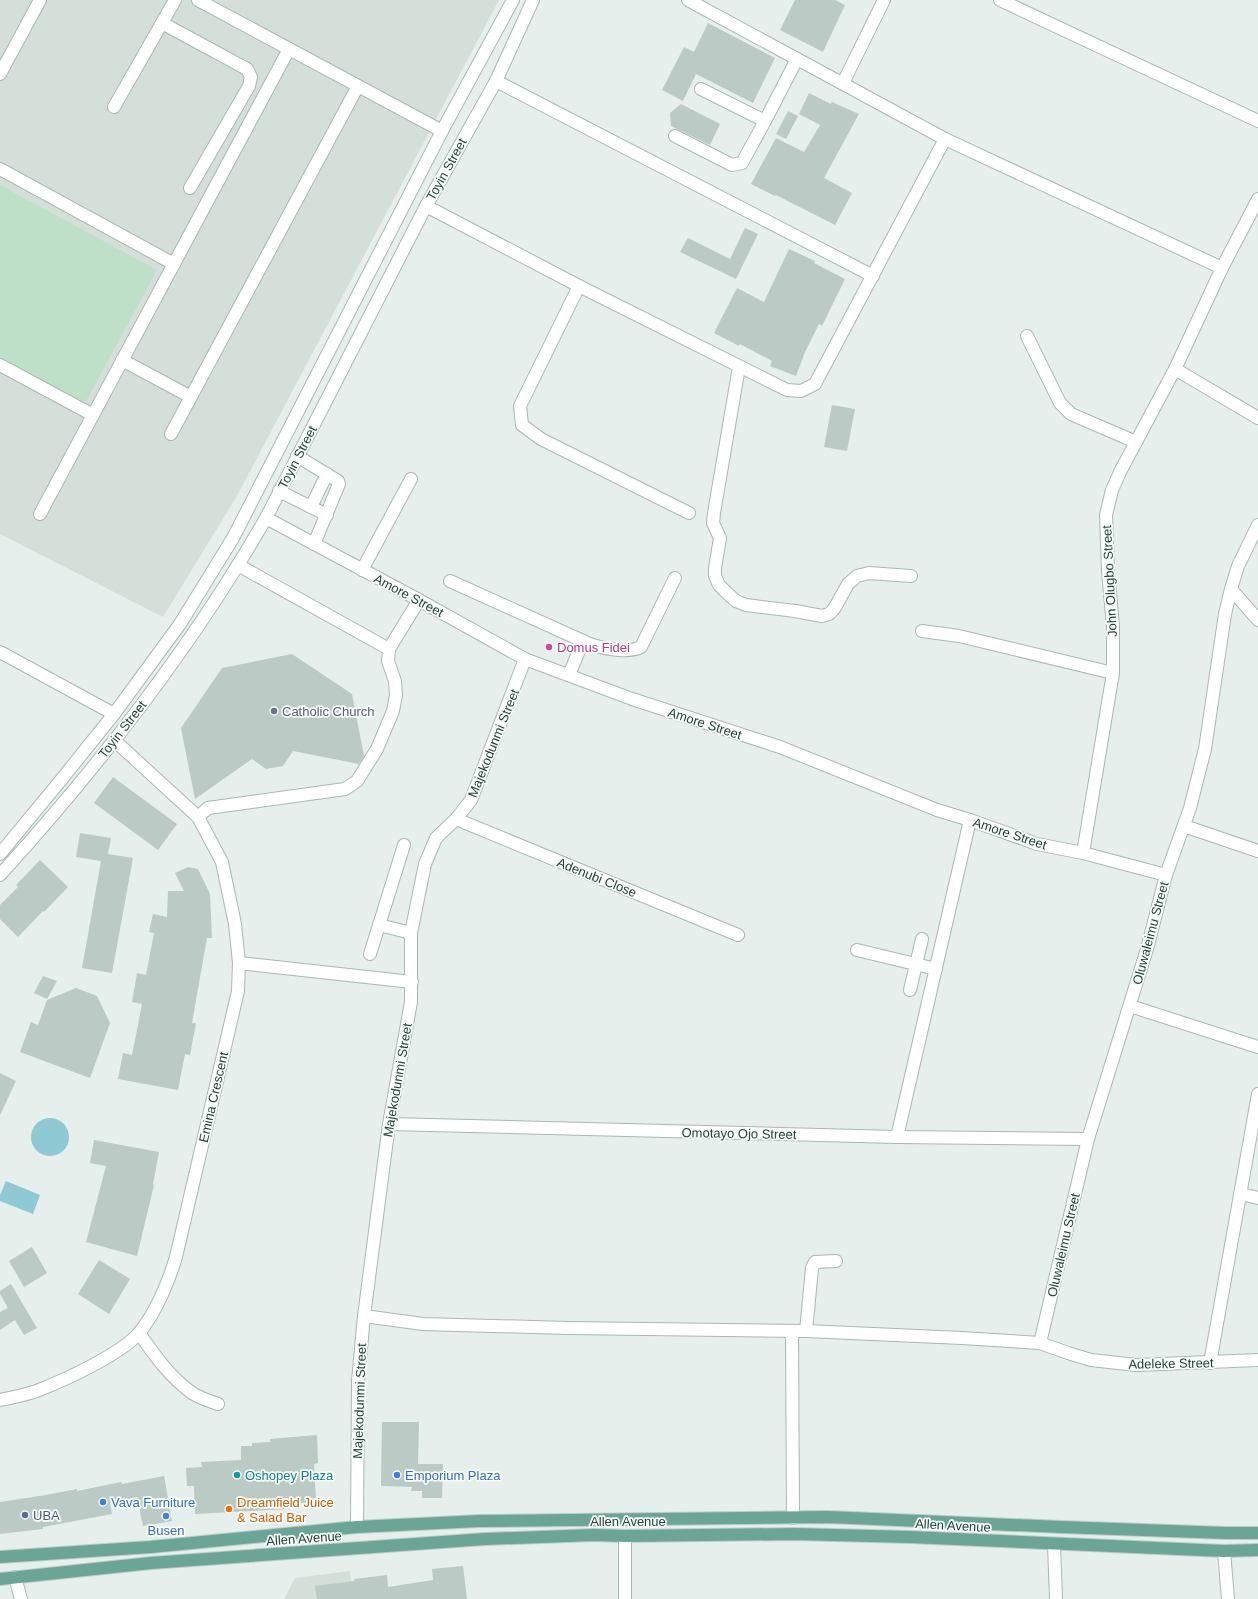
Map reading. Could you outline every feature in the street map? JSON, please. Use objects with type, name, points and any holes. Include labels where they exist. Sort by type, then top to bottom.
[{"type":"main road","name":"Allen Avenue","points":[[0,1557],[151,1547],[357,1527],[479,1521],[828,1517],[1210,1533],[1258,1533]]},
{"type":"main road","name":"Allen Avenue","points":[[0,1579],[151,1563],[485,1539],[594,1535],[802,1534],[910,1536],[1224,1551],[1258,1550]]},
{"type":"street","points":[[0,74],[40,0]]},
{"type":"street","points":[[114,107],[175,0]]},
{"type":"street","points":[[198,0],[442,131]]},
{"type":"street","name":"Toyin Street","points":[[0,854],[62,780],[114,714],[180,624],[233,538],[442,131],[513,0]]},
{"type":"street","name":"Toyin Street","points":[[0,875],[72,792],[114,740],[194,633],[238,565],[266,518],[426,206],[496,81],[533,0]]},
{"type":"street","points":[[688,0],[945,139],[1222,268]]},
{"type":"street","points":[[842,83],[884,0]]},
{"type":"street","points":[[1000,0],[1258,121]]},
{"type":"street","points":[[162,23],[247,69],[251,77],[249,86],[190,188]]},
{"type":"street","points":[[40,514],[289,49]]},
{"type":"street","points":[[675,136],[732,165],[742,162],[797,59]]},
{"type":"street","points":[[496,81],[873,276]]},
{"type":"street","points":[[171,434],[358,86]]},
{"type":"street","points":[[701,89],[765,121]]},
{"type":"street","points":[[426,206],[578,286],[787,390],[801,391],[815,384],[945,139]]},
{"type":"street","points":[[0,169],[174,264]]},
{"type":"street","name":"John Olugbo Street","points":[[1084,852],[1113,674],[1114,626],[1108,571],[1106,515],[1115,483],[1175,369],[1222,268],[1258,199]]},
{"type":"street","points":[[578,286],[520,406],[522,425],[540,439],[689,513]]},
{"type":"street","points":[[1027,336],[1060,403],[1071,414],[1136,442]]},
{"type":"street","points":[[122,360],[191,397]]},
{"type":"street","points":[[0,365],[93,415]]},
{"type":"street","points":[[740,366],[714,513],[714,523],[720,538],[715,568],[715,576],[719,585],[736,600],[746,605],[822,616],[829,614],[834,609],[848,584],[857,576],[869,573],[910,576]]},
{"type":"street","points":[[1175,369],[1258,418]]},
{"type":"street","points":[[297,456],[338,481],[339,484],[314,544]]},
{"type":"street","points":[[311,507],[327,474]]},
{"type":"street","points":[[362,570],[411,479]]},
{"type":"street","points":[[279,491],[327,515]]},
{"type":"street","name":"Amore Street","points":[[266,518],[525,659],[632,699],[780,747],[937,810],[1037,844],[1084,852],[1166,875]]},
{"type":"street","name":"Oluwaleimu Street","points":[[1040,1343],[1088,1139],[1147,949],[1166,875],[1190,808],[1205,749],[1231,589],[1238,566],[1258,525]]},
{"type":"street","points":[[238,565],[389,649]]},
{"type":"street","points":[[450,581],[596,646],[635,650],[641,647],[675,578]]},
{"type":"street","points":[[1231,589],[1258,620]]},
{"type":"street","points":[[198,818],[208,808],[345,789],[357,781],[377,749],[393,711],[396,695],[395,681],[388,661],[389,649],[418,600]]},
{"type":"street","points":[[922,631],[958,636],[1113,674]]},
{"type":"street","points":[[569,675],[583,641]]},
{"type":"street","points":[[0,652],[114,714]]},
{"type":"street","name":"Majekodunmi Street","points":[[357,1527],[358,1381],[364,1316],[389,1124],[411,1002],[411,933],[425,864],[436,838],[456,819],[471,800],[525,659]]},
{"type":"street","name":"Emina Crescent","points":[[0,1400],[38,1391],[90,1366],[125,1346],[139,1333],[150,1317],[167,1285],[176,1256],[238,991],[239,963],[235,924],[222,862],[198,818],[114,740]]},
{"type":"street","name":"Adenubi Close","points":[[456,819],[738,935]]},
{"type":"street","points":[[897,1137],[970,820]]},
{"type":"street","points":[[1184,826],[1258,851]]},
{"type":"street","points":[[370,954],[404,845]]},
{"type":"street","points":[[379,924],[411,933]]},
{"type":"street","points":[[910,990],[922,939]]},
{"type":"street","points":[[857,950],[936,969]]},
{"type":"street","points":[[239,963],[412,982]]},
{"type":"street","points":[[1130,1006],[1258,1047]]},
{"type":"street","points":[[1210,1363],[1258,1094]]},
{"type":"street","name":"Omotayo Ojo Street","points":[[389,1124],[897,1137],[1088,1139]]},
{"type":"street","points":[[1240,1194],[1258,1198]]},
{"type":"street","points":[[806,1331],[812,1268],[815,1262],[836,1261]]},
{"type":"street","name":"Adeleke Street","points":[[364,1316],[430,1324],[567,1328],[806,1331],[962,1338],[1040,1343],[1092,1360],[1136,1365],[1258,1360]]},
{"type":"street","points":[[792,1332],[793,1518]]},
{"type":"street","points":[[139,1333],[159,1363],[175,1379],[194,1394],[218,1404]]},
{"type":"street","points":[[625,1536],[625,1599]]},
{"type":"street","points":[[1054,1544],[1056,1599]]},
{"type":"street","points":[[1224,1551],[1228,1599]]},
{"type":"street","points":[[15,1577],[21,1599]]},
{"type":"shaded area","points":[[0,0],[499,0],[237,496],[163,617],[0,534]]},
{"type":"shaded area","points":[[350,1571],[353,1599],[284,1599],[295,1578]]},
{"type":"green space","points":[[0,185],[157,270],[85,403],[0,357]]},
{"type":"water","points":[[50,1118],[63,1124],[69,1137],[63,1150],[50,1156],[37,1150],[31,1137],[37,1124]]},
{"type":"water","points":[[6,1181],[40,1195],[33,1214],[0,1201],[0,1195]]},
{"type":"building","points":[[795,0],[835,0],[845,5],[823,52],[780,30]]},
{"type":"building","points":[[708,23],[775,58],[753,103],[696,74],[683,101],[662,90],[684,47],[694,52]]},
{"type":"building","points":[[809,93],[831,104],[832,102],[859,114],[824,178],[852,193],[835,225],[751,184],[776,138],[804,152],[820,125],[799,114]]},
{"type":"building","points":[[681,104],[720,124],[710,145],[671,126],[670,113]]},
{"type":"building","points":[[788,111],[798,116],[786,139],[776,134]]},
{"type":"building","points":[[745,228],[758,234],[736,279],[680,252],[688,238],[730,259]]},
{"type":"building","points":[[789,249],[815,261],[814,263],[845,279],[822,326],[819,324],[805,352],[796,376],[770,366],[772,361],[740,344],[739,346],[714,333],[737,288],[764,302]]},
{"type":"building","points":[[832,405],[855,409],[847,451],[824,447]]},
{"type":"building","name":"Catholic Church","points":[[292,654],[352,694],[364,756],[359,764],[293,751],[283,766],[266,769],[252,759],[195,799],[181,728],[222,668]]},
{"type":"building","points":[[113,777],[177,824],[158,850],[94,803]]},
{"type":"building","points":[[80,833],[111,838],[108,854],[133,858],[112,973],[82,968],[101,861],[76,857]]},
{"type":"building","points":[[40,860],[68,887],[18,937],[0,919],[0,905],[18,887],[16,885]]},
{"type":"building","points":[[188,867],[198,869],[210,894],[212,938],[207,938],[192,1023],[196,1023],[190,1055],[185,1054],[178,1090],[118,1079],[123,1053],[132,1055],[142,1004],[132,1002],[137,973],[146,975],[154,933],[149,932],[153,914],[167,917],[168,891],[184,891],[175,873]]},
{"type":"building","points":[[43,976],[57,981],[47,999],[34,993]]},
{"type":"building","points":[[76,988],[97,996],[110,1023],[90,1078],[20,1052],[31,1022],[38,1025],[47,1000]]},
{"type":"building","points":[[0,1073],[16,1081],[0,1115]]},
{"type":"building","points":[[94,1140],[159,1152],[154,1185],[137,1256],[86,1242],[106,1166],[90,1163]]},
{"type":"building","points":[[32,1247],[47,1273],[24,1287],[9,1261]]},
{"type":"building","points":[[99,1260],[130,1279],[109,1314],[78,1294]]},
{"type":"building","points":[[11,1284],[37,1328],[24,1335],[15,1320],[0,1330],[0,1312],[8,1308],[0,1294],[0,1291]]},
{"type":"building","points":[[382,1422],[419,1422],[418,1464],[443,1464],[442,1498],[422,1498],[422,1491],[411,1491],[412,1487],[381,1486]]},
{"type":"building","name":"Oshopey Plaza","points":[[317,1435],[318,1463],[314,1464],[316,1502],[289,1504],[289,1509],[195,1514],[194,1486],[187,1486],[186,1468],[202,1467],[201,1462],[241,1460],[241,1446],[252,1446],[252,1443],[270,1442],[270,1439]]},
{"type":"building","points":[[164,1476],[172,1521],[143,1526],[137,1497],[110,1503],[112,1514],[43,1527],[43,1529],[0,1534],[0,1502],[77,1489],[77,1491],[121,1482],[122,1484]]},
{"type":"building","points":[[463,1566],[467,1599],[317,1599],[315,1586],[387,1575],[388,1587],[433,1580],[432,1569]]},
{"type":"place","name":"Domus Fidei","points":[[549,647]]},
{"type":"place","name":"Catholic Church","points":[[274,711]]},
{"type":"place","name":"Oshopey Plaza","points":[[237,1475]]},
{"type":"place","name":"Emporium Plaza","points":[[397,1475]]},
{"type":"place","name":"Vava Furniture","points":[[103,1502]]},
{"type":"place","name":"Dreamfield Juice & Salad Bar","points":[[229,1509]]},
{"type":"place","name":"UBA","points":[[25,1515]]},
{"type":"place","name":"Busen","points":[[166,1516]]}]
